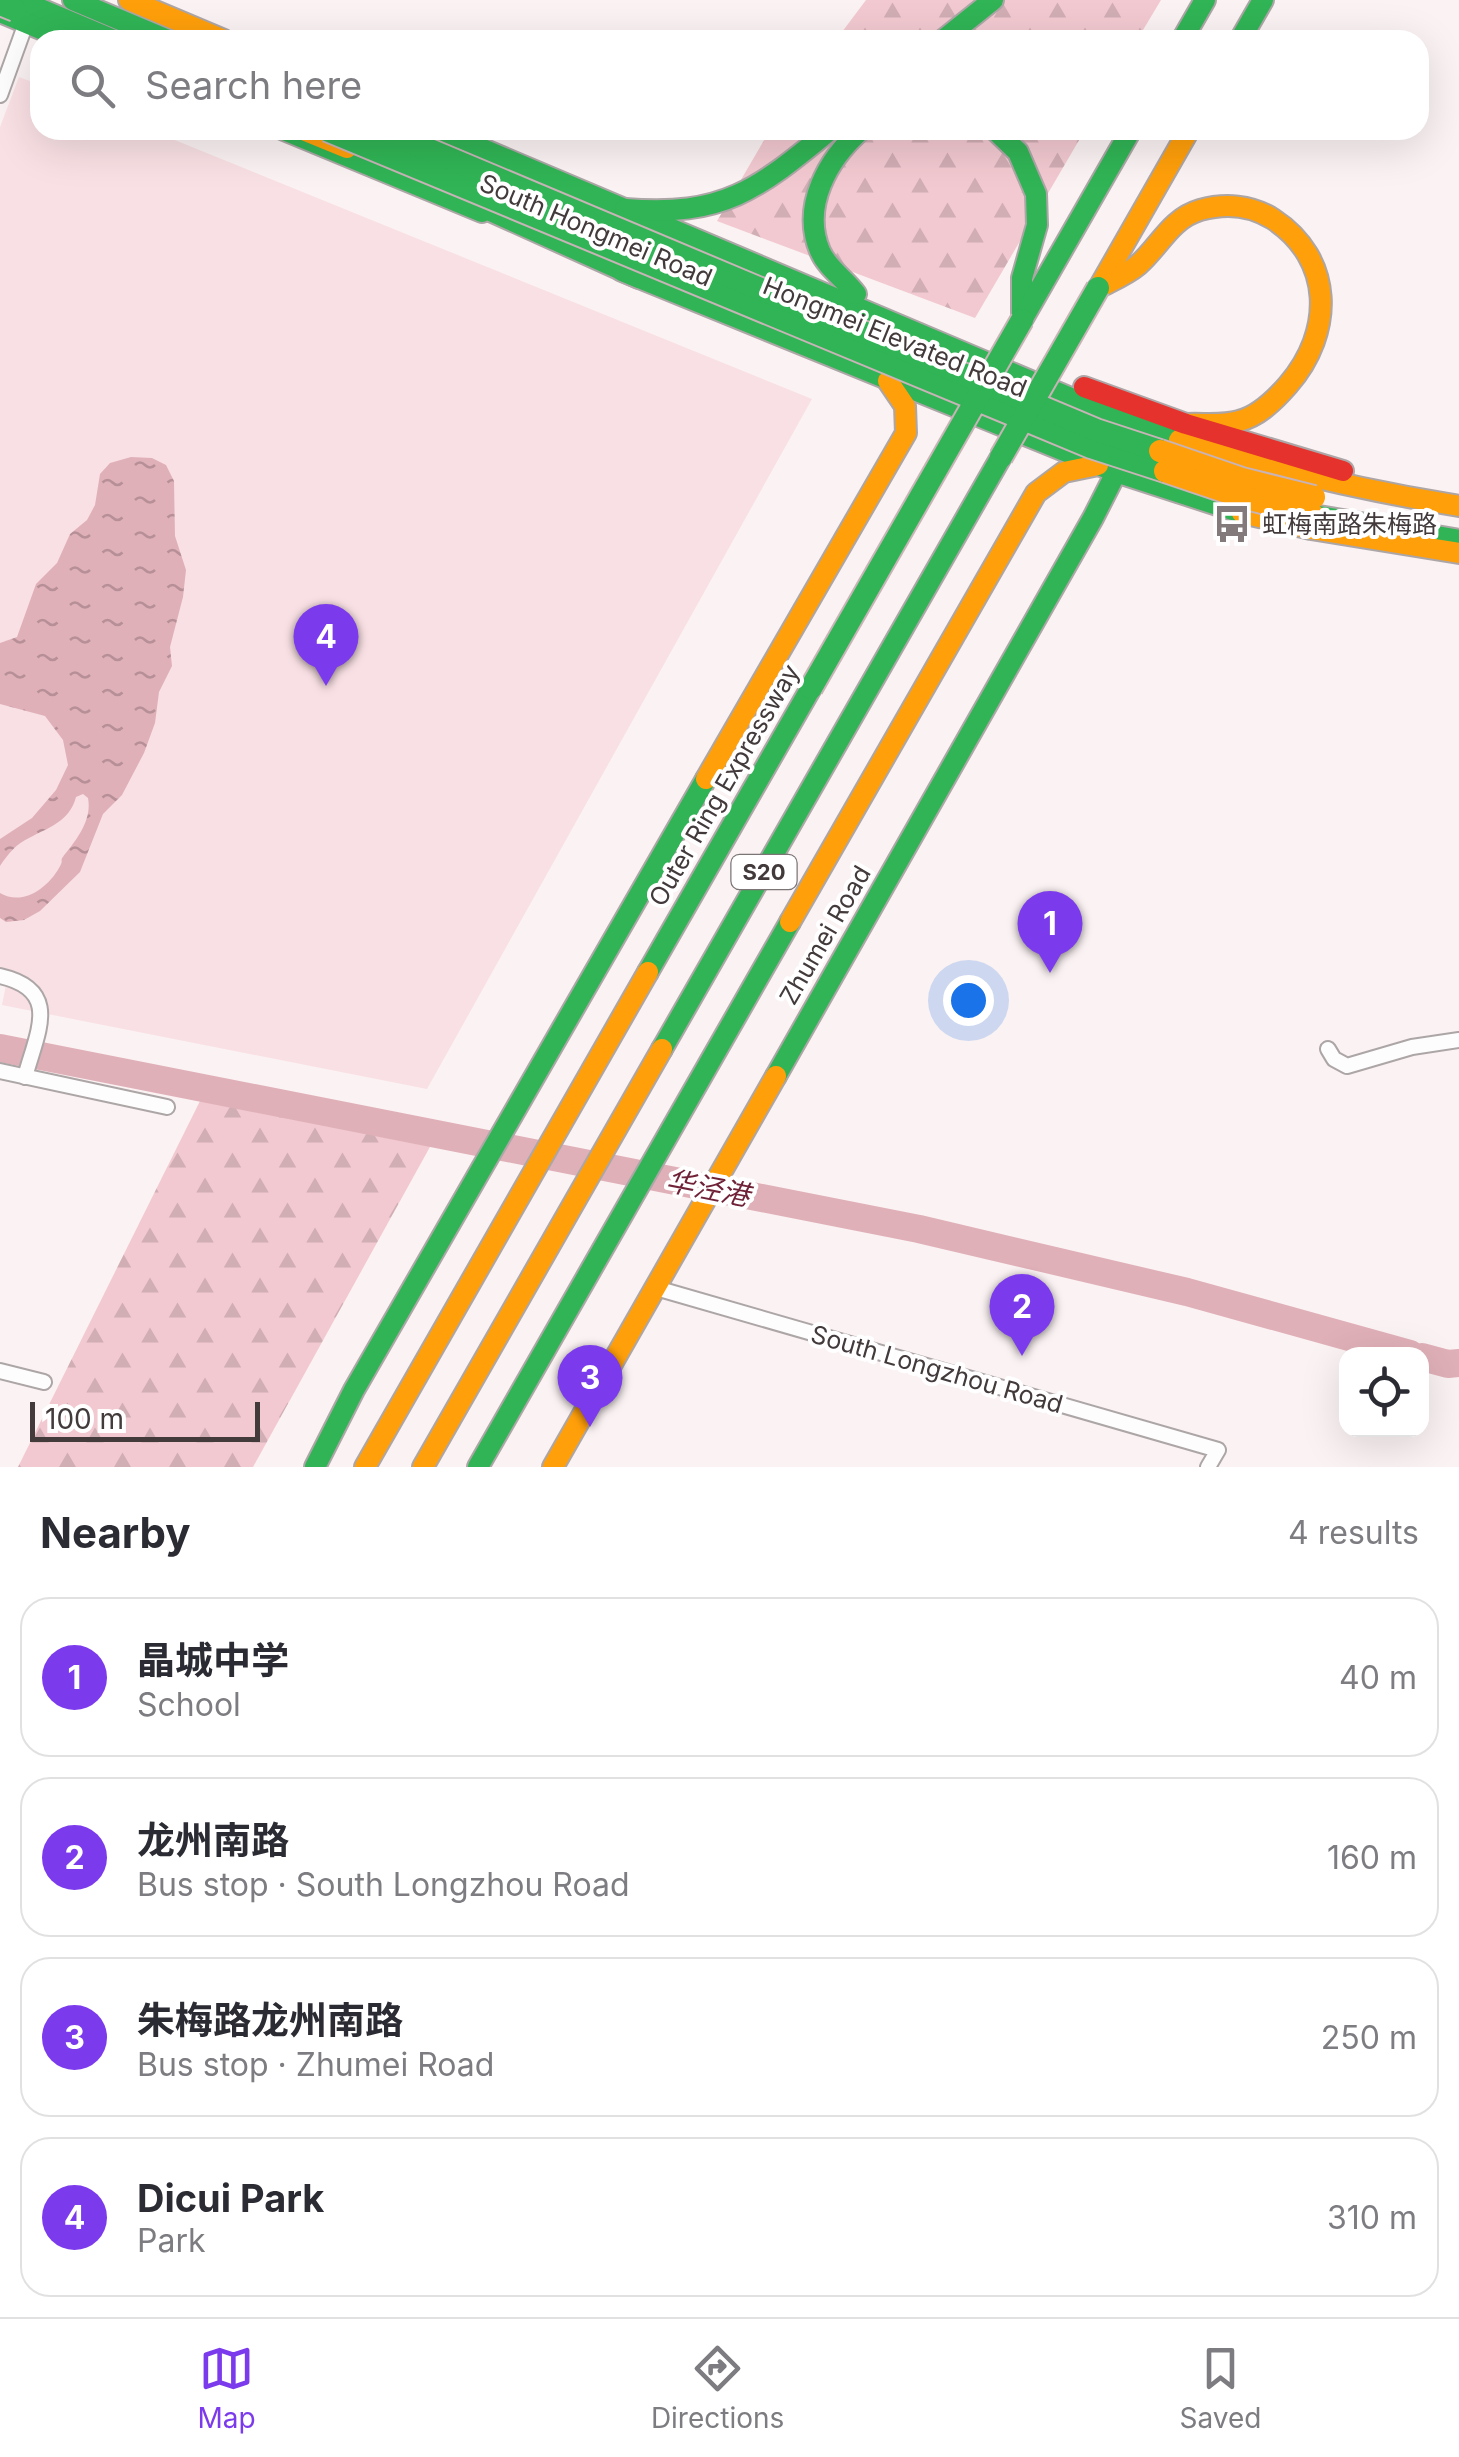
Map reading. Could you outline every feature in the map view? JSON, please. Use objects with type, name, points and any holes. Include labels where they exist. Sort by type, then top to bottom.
[{"type":"main road","points":[[73,0],[144,30]]},
{"type":"main road","points":[[129,0],[200,30]]},
{"type":"main road","points":[[955,30],[993,0]]},
{"type":"main road","points":[[1188,30],[1205,0]]},
{"type":"main road","points":[[1246,30],[1263,0]]},
{"type":"main road","points":[[5,6],[42,30]]},
{"type":"main road","points":[[5,6],[63,30]]},
{"type":"main road","points":[[5,6],[82,30]]},
{"type":"main road","name":"South Hongmei Road","points":[[308,140],[1107,468],[1234,510],[1311,530],[1459,553]]},
{"type":"main road","points":[[327,140],[639,278]]},
{"type":"main road","name":"Hongmei Elevated Road","points":[[352,140],[1090,447],[1271,505],[1459,540]]},
{"type":"main road","name":"Hongmei Elevated Road","points":[[406,140],[1096,430],[1279,489],[1459,524]]},
{"type":"main road","name":"South Hongmei Road","points":[[462,140],[1139,427],[1267,468],[1354,489],[1459,506]]},
{"type":"main road","points":[[625,209],[671,212],[704,208],[737,197],[835,140]]},
{"type":"main road","points":[[842,140],[825,172],[815,206],[816,233],[821,253],[856,294]]},
{"type":"main road","points":[[1009,140],[1030,169],[1039,204],[1035,240],[1022,277],[1022,320]]},
{"type":"main road","name":"Outer Ring Expressway","points":[[365,1467],[1124,140]]},
{"type":"main road","name":"S20","points":[[423,1467],[1183,140]]},
{"type":"main road","points":[[1098,288],[1142,262],[1162,234],[1190,213],[1223,204],[1254,209],[1280,222],[1304,243],[1319,273],[1322,311],[1311,352],[1292,383],[1242,421],[1186,424]]},
{"type":"main road","name":"South Hongmei Road","points":[[671,228],[714,236],[1137,408],[1353,473],[1459,491]]},
{"type":"main road","points":[[315,1467],[354,1390],[482,1166],[906,433],[905,406],[888,381]]},
{"type":"main road","name":"Zhumei Road","points":[[553,1467],[728,1162],[1107,468],[1139,427]]},
{"type":"main road","points":[[478,1467],[1036,492],[1052,476],[1074,466],[1107,468]]},
{"type":"street","points":[[0,94],[26,23]]},
{"type":"street","points":[[0,976],[32,989],[41,1002],[40,1022],[25,1077]]},
{"type":"street","points":[[1328,1049],[1338,1063],[1347,1066],[1412,1047],[1459,1040]]},
{"type":"street","points":[[0,1071],[167,1107]]},
{"type":"street","name":"South Longzhou Road","points":[[656,1288],[1218,1450],[1208,1467]]},
{"type":"street","points":[[0,1371],[44,1382]]},
{"type":"shaded area","points":[[19,77],[30,81],[30,140],[175,140],[812,399],[427,1089],[2,1005],[8,975],[0,973],[0,127]]},
{"type":"green space","points":[[866,0],[1161,0],[1143,30],[844,30]]},
{"type":"green space","points":[[764,140],[1079,140],[975,318],[717,221]]},
{"type":"green space","points":[[202,1097],[436,1136],[253,1467],[18,1467]]},
{"type":"water","points":[[131,457],[152,458],[166,465],[174,481],[175,536],[186,570],[170,647],[172,666],[159,692],[155,723],[144,753],[122,795],[103,814],[80,872],[40,911],[24,920],[6,922],[0,918],[0,893],[17,898],[48,883],[83,828],[89,806],[83,794],[76,797],[64,818],[20,843],[0,866],[0,839],[32,818],[56,790],[68,765],[63,740],[45,716],[0,704],[0,643],[17,637],[36,584],[57,563],[70,534],[87,520],[95,505],[100,474],[110,463]]},
{"type":"waterway","name":"华泾港","points":[[0,1048],[919,1229],[1187,1292],[1385,1347]]},
{"type":"waterway","name":"华泾港","points":[[1429,1359],[1459,1363]]},
{"type":"traffic: fast","points":[[19,0],[90,30]]},
{"type":"traffic: fast","points":[[73,0],[144,30]]},
{"type":"traffic: fast","points":[[956,30],[993,0]]},
{"type":"traffic: fast","points":[[1188,30],[1205,0]]},
{"type":"traffic: fast","points":[[1246,30],[1263,0]]},
{"type":"traffic: fast","points":[[0,4],[15,10]]},
{"type":"traffic: fast","points":[[0,12],[43,30]]},
{"type":"traffic: fast","points":[[308,140],[482,212]]},
{"type":"traffic: fast","points":[[351,140],[1091,447],[1165,471]]},
{"type":"traffic: fast","points":[[406,140],[1096,430],[1160,451]]},
{"type":"traffic: fast","points":[[462,140],[1139,427],[1179,440]]},
{"type":"traffic: fast","points":[[625,209],[688,208],[737,195],[781,169],[817,140]]},
{"type":"traffic: fast","points":[[851,140],[821,185],[814,217],[823,257],[856,294]]},
{"type":"traffic: fast","points":[[1005,140],[1018,152],[1036,194],[1037,225],[1022,278],[1022,317]]},
{"type":"traffic: fast","points":[[1022,320],[1125,140]]},
{"type":"traffic: fast","points":[[466,200],[639,278]]},
{"type":"traffic: fast","points":[[622,271],[1116,472],[1242,513]]},
{"type":"traffic: fast","points":[[1001,457],[1098,288]]},
{"type":"traffic: fast","points":[[811,688],[1022,320]]},
{"type":"traffic: fast","points":[[662,1049],[1001,457]]},
{"type":"traffic: fast","points":[[776,1076],[1123,459]]},
{"type":"traffic: fast","points":[[1313,515],[1459,540]]},
{"type":"traffic: fast","points":[[648,972],[811,688]]},
{"type":"traffic: fast","points":[[315,1467],[354,1390],[706,779]]},
{"type":"traffic: fast","points":[[478,1467],[790,922]]},
{"type":"traffic: slow","points":[[129,0],[200,30]]},
{"type":"traffic: slow","points":[[327,140],[347,148]]},
{"type":"traffic: slow","points":[[1101,284],[1183,140]]},
{"type":"traffic: slow","points":[[1098,288],[1138,265],[1181,220],[1209,208],[1238,207],[1265,214],[1293,235],[1308,254],[1317,275],[1320,320],[1314,342],[1288,385],[1266,407],[1239,421],[1186,424]]},
{"type":"traffic: slow","points":[[706,779],[906,433],[905,406],[888,381]]},
{"type":"traffic: slow","points":[[1179,440],[1318,478],[1459,506]]},
{"type":"traffic: slow","points":[[1160,451],[1242,479],[1314,497]]},
{"type":"traffic: slow","points":[[790,922],[1036,493],[1064,472],[1098,465]]},
{"type":"traffic: slow","points":[[1165,471],[1313,515]]},
{"type":"traffic: slow","points":[[1242,513],[1311,529],[1459,553]]},
{"type":"traffic: slow","points":[[365,1467],[648,972]]},
{"type":"traffic: slow","points":[[423,1467],[662,1049]]},
{"type":"traffic: slow","points":[[553,1467],[776,1076]]},
{"type":"traffic: jam","points":[[1084,387],[1186,424],[1343,471]]},
{"type":"place","name":"虹梅南路朱梅路","points":[[1232,524]]},
{"type":"place","name":"Dicui Park","points":[[326,686]]},
{"type":"place","name":"晶城中学","points":[[1050,973]]},
{"type":"place","name":"龙州南路","points":[[1022,1356]]},
{"type":"place","name":"朱梅路龙州南路","points":[[590,1427]]}]
